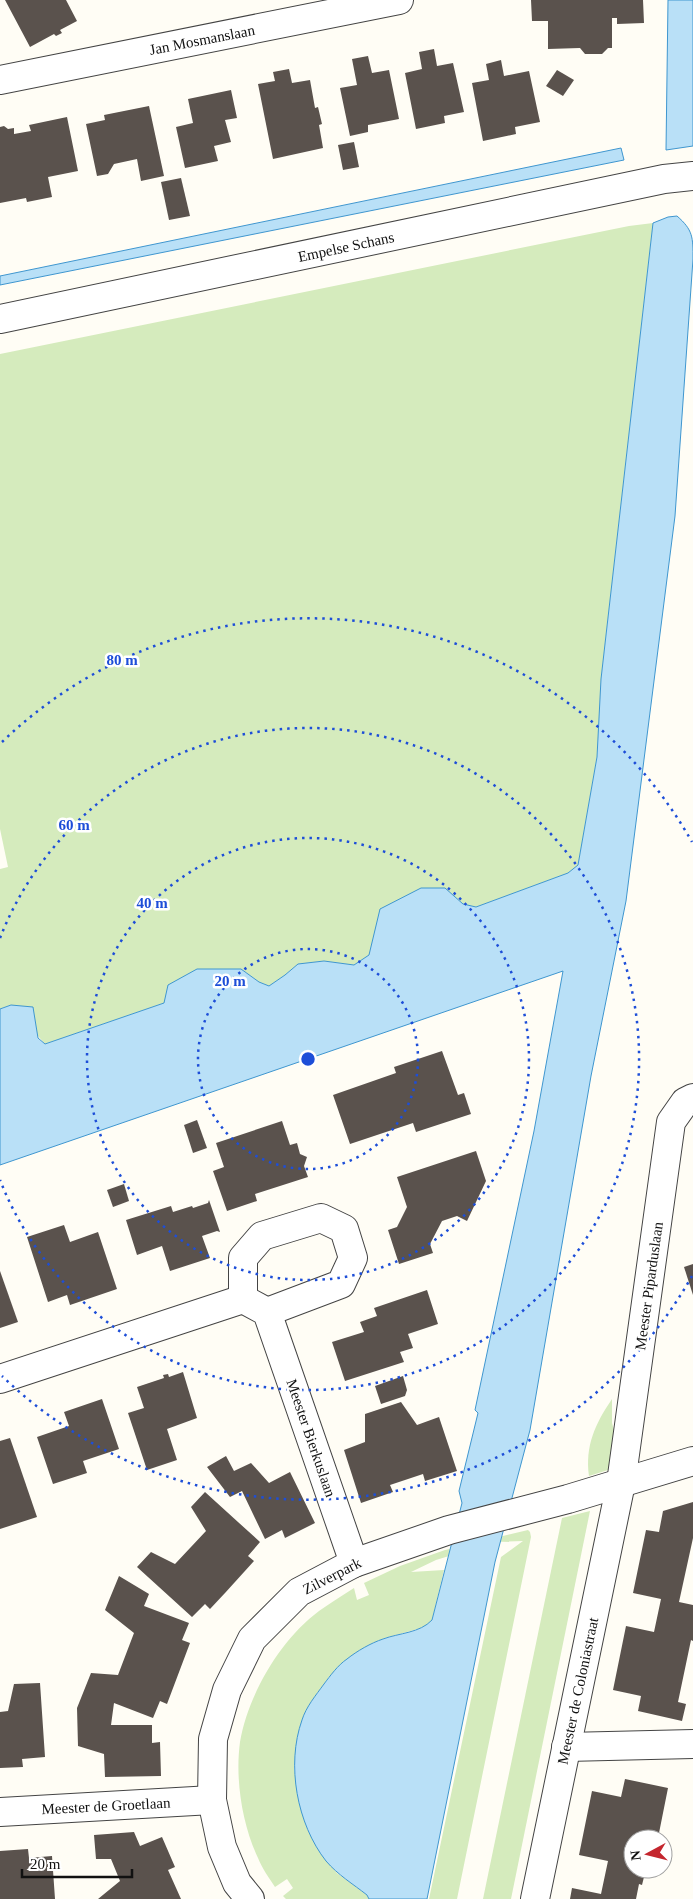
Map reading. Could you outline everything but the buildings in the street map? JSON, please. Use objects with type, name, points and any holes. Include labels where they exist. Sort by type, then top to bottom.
[{"type":"street","name":"Jan Mosmanslaan","points":[[1,77],[399,0]]},
{"type":"street","name":"Empelse Schans","points":[[0,319],[664,179],[693,176]]},
{"type":"street","name":"Meester Piparduslaan","points":[[622,1483],[671,1122],[685,1102],[693,1098]]},
{"type":"street","points":[[0,1380],[243,1299],[267,1312],[341,1284],[353,1258],[344,1229],[321,1218],[262,1236],[243,1258],[243,1299]]},
{"type":"street","name":"Meester Bierkuslaan","points":[[267,1312],[354,1563]]},
{"type":"street","name":"Zilverpark","points":[[250,1899],[237,1883],[222,1847],[212,1800],[213,1739],[227,1690],[252,1639],[298,1592],[354,1563],[449,1530],[550,1504],[693,1461]]},
{"type":"street","name":"Meester de Coloniastraat","points":[[535,1899],[622,1483]]},
{"type":"street","points":[[566,1747],[693,1744]]},
{"type":"street","name":"Meester de Groetlaan","points":[[0,1812],[212,1800]]},
{"type":"green space","points":[[653,223],[601,679],[597,757],[578,865],[568,873],[476,907],[463,904],[445,888],[381,910],[369,955],[354,965],[324,961],[298,964],[269,986],[259,982],[241,969],[164,1003],[45,1044],[11,1005],[0,1009],[0,869],[8,867],[0,829],[0,354],[629,226]]},
{"type":"green space","points":[[612,1399],[612,1423],[624,1465],[589,1476],[590,1445],[596,1426]]},
{"type":"green space","points":[[590,1511],[511,1899],[483,1899],[562,1518]]},
{"type":"green space","points":[[528,1530],[531,1537],[457,1899],[429,1899],[501,1557],[523,1541],[495,1542],[436,1560],[411,1572],[444,1570],[432,1620],[425,1627],[385,1638],[361,1651],[329,1677],[311,1702],[302,1720],[294,1770],[316,1845],[337,1873],[367,1895],[369,1899],[286,1899],[283,1896],[293,1888],[287,1879],[275,1887],[252,1845],[241,1801],[238,1771],[240,1742],[250,1706],[258,1688],[279,1653],[305,1623],[319,1611],[354,1588],[357,1600],[369,1595],[364,1583],[400,1566],[445,1550]]},
{"type":"water","points":[[668,0],[693,0],[693,146],[666,150]]},
{"type":"water","points":[[621,148],[624,160],[0,285],[0,276]]},
{"type":"water","points":[[677,216],[691,234],[693,259],[675,516],[626,901],[591,1076],[530,1430],[495,1562],[427,1899],[369,1899],[367,1895],[326,1861],[308,1830],[297,1794],[295,1756],[297,1737],[309,1706],[337,1667],[360,1650],[374,1643],[422,1628],[432,1620],[462,1503],[459,1491],[478,1413],[475,1410],[534,1131],[563,971],[0,1165],[0,1009],[11,1005],[33,1007],[38,1038],[45,1044],[164,1003],[168,985],[197,969],[241,969],[259,982],[269,986],[298,964],[324,961],[354,965],[369,955],[380,909],[421,888],[445,888],[463,904],[476,907],[568,873],[578,865],[597,757],[601,679],[653,223],[668,217]]}]
